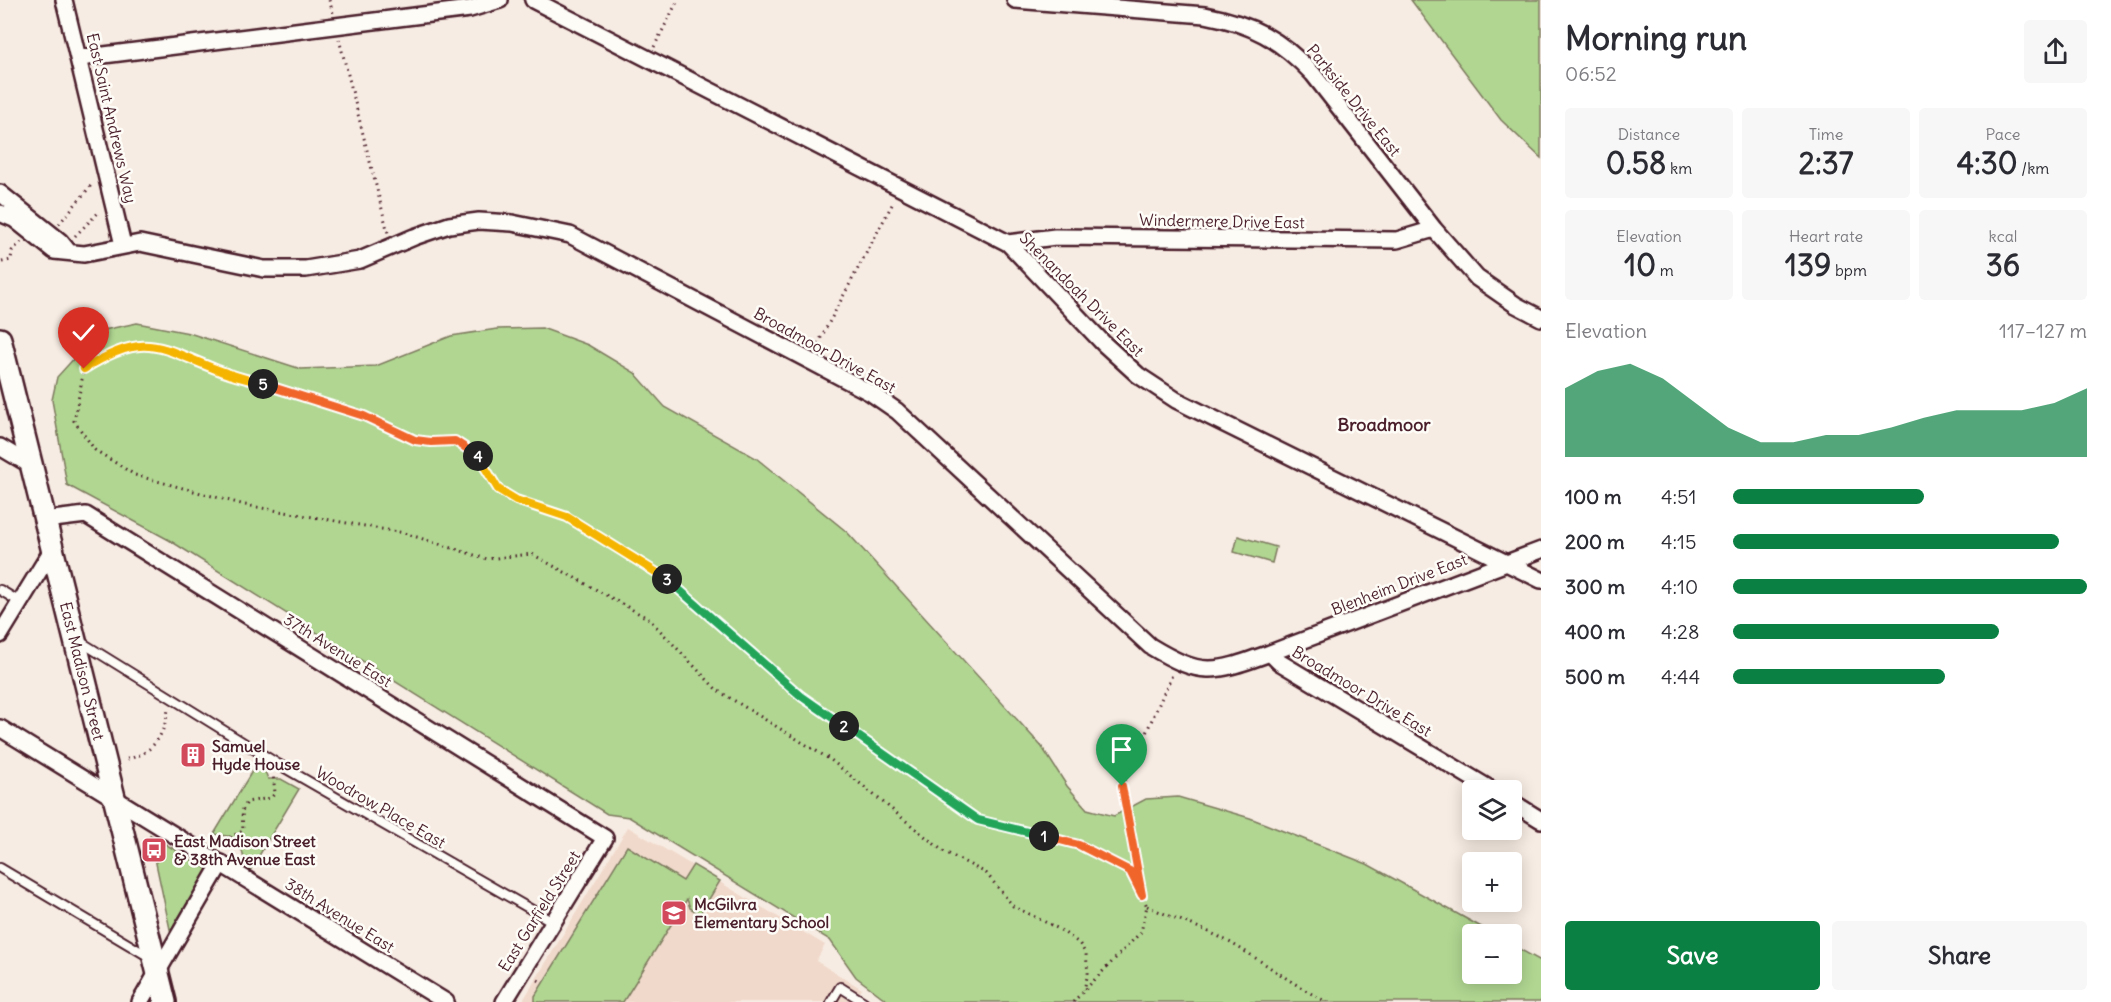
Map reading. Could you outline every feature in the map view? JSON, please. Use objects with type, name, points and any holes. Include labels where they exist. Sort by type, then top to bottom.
[{"type":"main road","name":"East Madison Street","points":[[0,339],[165,1002]]},
{"type":"street","name":"East Saint Andrews Way","points":[[64,0],[80,58],[123,245]]},
{"type":"street","points":[[80,58],[470,9],[500,0]]},
{"type":"street","name":"Shenandoah Drive East","points":[[533,0],[1008,243],[1104,344],[1138,375],[1176,400],[1541,580]]},
{"type":"street","name":"Parkside Drive East","points":[[1015,0],[1205,15],[1231,20],[1265,34],[1291,51],[1313,74],[1434,229],[1477,278],[1516,305],[1541,318]]},
{"type":"street","points":[[0,193],[60,241],[70,246]]},
{"type":"street","name":"Broadmoor Drive East","points":[[0,213],[14,219],[54,250],[70,246],[84,254],[123,245],[158,244],[264,268],[306,269],[360,260],[449,225],[479,221],[512,223],[570,235],[871,393],[897,411],[1124,624],[1150,646],[1178,663],[1199,670],[1225,669],[1270,653],[1279,662],[1475,780]]},
{"type":"street","name":"Windermere Drive East","points":[[1008,243],[1055,237],[1397,240],[1434,229]]},
{"type":"street","points":[[0,447],[32,466]]},
{"type":"street","name":"37th Avenue East","points":[[45,520],[86,515],[605,838]]},
{"type":"street","points":[[0,635],[52,550]]},
{"type":"street","name":"Blenheim Drive East","points":[[1270,653],[1541,550]]},
{"type":"street","name":"38th Avenue East","points":[[0,728],[446,1002]]},
{"type":"street","points":[[1522,808],[1541,820]]},
{"type":"street","name":"East Garfield Street","points":[[504,1002],[605,838]]},
{"type":"street","points":[[140,1002],[156,966],[221,863]]},
{"type":"lane","points":[[0,590],[20,602]]},
{"type":"lane","name":"Woodrow Place East","points":[[74,638],[278,764],[553,922]]},
{"type":"lane","points":[[0,868],[156,966]]},
{"type":"lane","points":[[831,1002],[840,987],[864,1002]]},
{"type":"path","points":[[329,0],[333,19]]},
{"type":"path","points":[[653,49],[678,0]]},
{"type":"path","points":[[338,34],[389,237]]},
{"type":"path","points":[[56,227],[98,176]]},
{"type":"path","points":[[813,352],[897,196]]},
{"type":"path","points":[[70,246],[105,207]]},
{"type":"path","points":[[2,262],[11,260],[12,251],[24,238]]},
{"type":"path","points":[[1074,1002],[1141,932],[1147,906],[1130,871],[1079,845],[978,820],[801,696],[673,583],[567,517],[516,500],[498,489],[476,453],[455,441],[415,440],[364,416],[218,370],[182,354],[154,345],[120,350],[84,369],[74,421],[95,450],[135,475],[245,505],[404,533],[487,559],[532,554],[649,619],[717,690],[831,760],[943,851],[986,873],[1013,906],[1059,929],[1079,943],[1086,954],[1088,974],[1084,990]]},
{"type":"path","points":[[1142,895],[1122,786],[1174,672]]},
{"type":"path","points":[[127,759],[139,756],[154,746],[162,733],[173,699]]},
{"type":"path","points":[[224,840],[243,831],[242,811],[247,802],[271,798],[275,793],[272,778],[278,764]]},
{"type":"path","points":[[1147,906],[1206,930],[1237,946],[1302,990],[1327,1002]]},
{"type":"shaded area","name":"McGilvra Elementary School","points":[[628,827],[825,945],[816,961],[862,989],[854,1002],[522,1002]]},
{"type":"green space","points":[[1411,0],[1541,0],[1541,158],[1501,120]]},
{"type":"green space","points":[[137,323],[189,333],[301,369],[376,366],[451,336],[497,329],[542,328],[588,345],[635,373],[665,407],[756,458],[847,532],[1042,747],[1067,786],[1087,809],[1114,816],[1146,799],[1178,797],[1250,818],[1367,864],[1476,924],[1462,924],[1462,984],[1522,984],[1522,951],[1541,961],[1541,1002],[889,1002],[856,977],[830,940],[629,817],[607,814],[169,540],[67,485],[52,400],[57,377],[99,331]]},
{"type":"green space","points":[[1238,536],[1276,547],[1272,563],[1234,552]]},
{"type":"green space","points":[[260,758],[268,779],[281,779],[299,789],[248,874],[242,851],[232,837],[214,834]]},
{"type":"green space","points":[[150,835],[209,870],[171,934]]},
{"type":"green space","points":[[627,846],[683,881],[693,865],[720,881],[700,914],[690,908],[687,899],[623,1002],[535,1002],[535,996]]},
{"type":"place","name":"Samuel Hyde House","points":[[193,755]]},
{"type":"place","name":"East Madison Street & 38th Avenue East","points":[[154,850]]},
{"type":"place","name":"McGilvra Elementary School","points":[[674,913]]},
{"type":"district","name":"Broadmoor","points":[[1384,424]]},
{"type":"route","points":[[84,369],[120,350],[154,345],[182,354],[218,370],[364,416],[415,440],[455,441],[476,453],[498,489],[516,500],[567,517],[673,583],[801,696],[978,820],[1079,845],[1130,871],[1142,895],[1122,786]]}]
